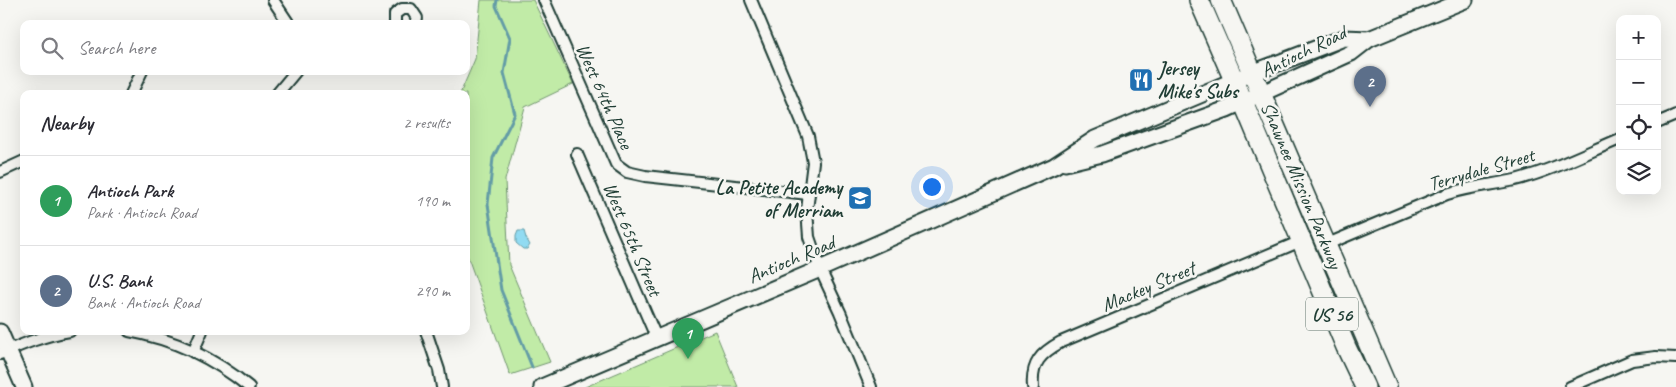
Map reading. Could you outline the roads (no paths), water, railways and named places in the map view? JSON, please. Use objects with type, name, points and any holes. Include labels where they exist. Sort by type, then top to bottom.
[{"type":"highway","name":"Shawnee Mission Parkway","points":[[1199,0],[1346,347],[1365,387]]},
{"type":"highway","name":"Shawnee Mission Parkway","points":[[1221,0],[1387,387]]},
{"type":"main road","name":"Antioch Road","points":[[1054,166],[1102,154],[1227,109],[1351,54],[1369,38],[1441,5],[1465,0]]},
{"type":"main road","name":"Antioch Road","points":[[542,387],[820,269],[1054,166],[1095,139],[1234,80],[1344,38],[1369,38]]},
{"type":"main road","points":[[0,332],[4,352],[24,387]]},
{"type":"street","points":[[273,0],[286,20]]},
{"type":"street","name":"West 64th Place","points":[[544,0],[616,164],[627,172],[645,176],[808,194]]},
{"type":"street","points":[[751,0],[808,136],[813,162],[807,210],[809,237],[820,269],[871,387]]},
{"type":"street","points":[[393,20],[395,14],[402,9],[411,9],[417,20]]},
{"type":"street","points":[[133,90],[140,75]]},
{"type":"street","points":[[280,90],[293,75]]},
{"type":"street","points":[[1661,121],[1676,115]]},
{"type":"street","name":"Terrydale Street","points":[[1325,245],[1447,194],[1468,188],[1515,180],[1616,141]]},
{"type":"street","name":"West 65th Street","points":[[577,154],[656,337]]},
{"type":"street","points":[[0,172],[20,163]]},
{"type":"street","name":"Mackey Street","points":[[1033,387],[1034,368],[1041,355],[1061,342],[1302,241]]},
{"type":"street","points":[[4,352],[51,335]]},
{"type":"street","points":[[150,335],[193,352],[235,376],[249,387]]},
{"type":"street","points":[[193,352],[200,335]]},
{"type":"street","points":[[427,335],[440,370],[442,387]]},
{"type":"street","points":[[1570,387],[1632,360],[1656,357],[1676,358]]},
{"type":"water","points":[[518,231],[524,231],[530,245],[527,249],[523,249],[516,243]]},
{"type":"waterway","points":[[497,0],[496,6],[510,38],[504,73],[515,114],[493,158],[488,204],[501,290],[532,367]]},
{"type":"place","name":"Jersey Mike's Subs","points":[[1141,80]]},
{"type":"place","name":"U.S. Bank","points":[[1370,107]]},
{"type":"place","name":"La Petite Academy of Merriam","points":[[860,198]]},
{"type":"place","name":"Antioch Park","points":[[688,359]]}]
